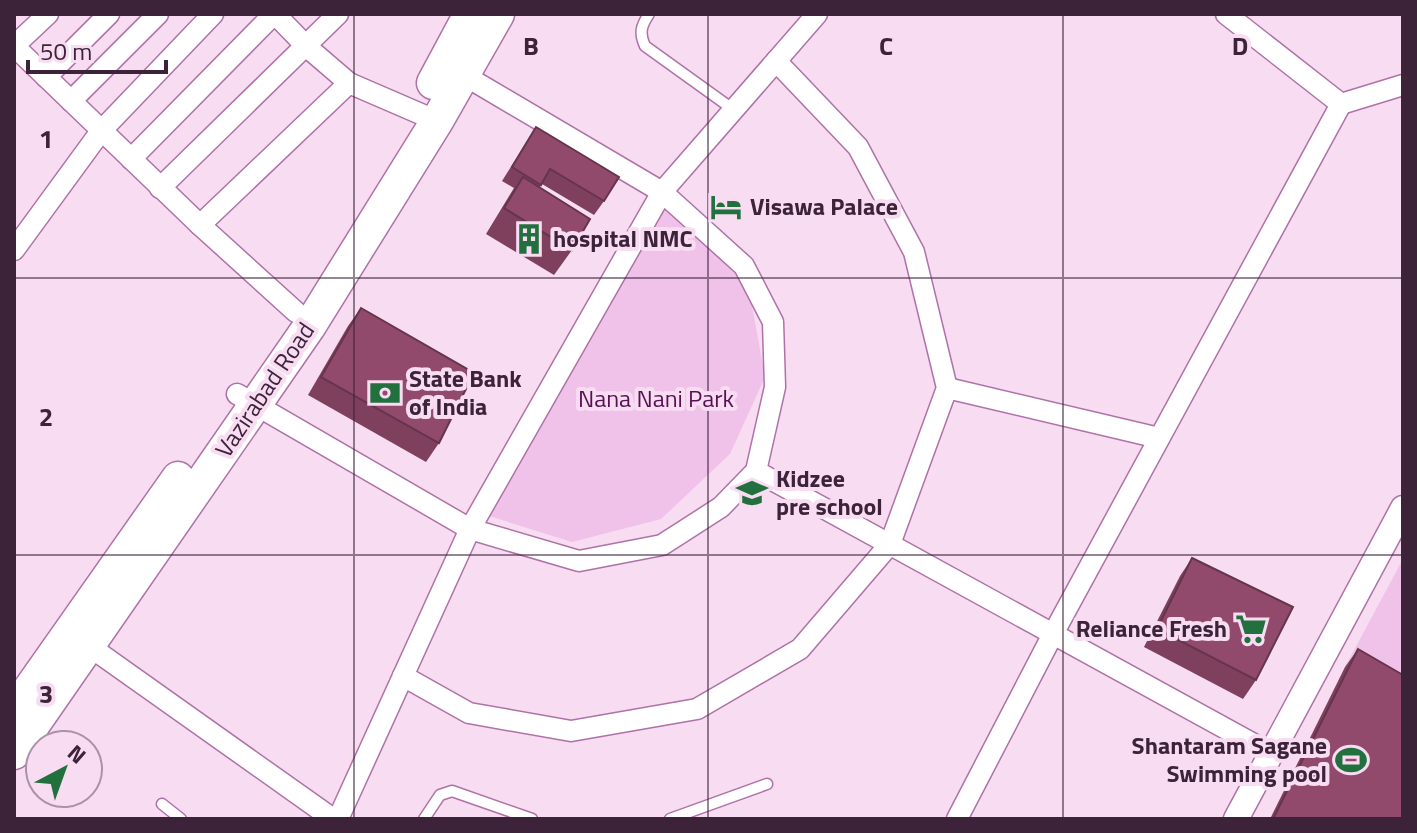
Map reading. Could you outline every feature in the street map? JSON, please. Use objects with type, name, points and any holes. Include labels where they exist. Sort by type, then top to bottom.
[{"type":"main road","name":"Vazirabad Road","points":[[14,711],[246,400],[309,327],[427,116],[470,14]]},
{"type":"main road","name":"Vazirabad Road","points":[[14,753],[89,646],[246,400],[296,312],[427,116],[462,74],[498,14]]},
{"type":"street","points":[[48,14],[14,46],[160,188],[296,312]]},
{"type":"street","points":[[46,77],[109,14]]},
{"type":"street","points":[[71,101],[158,14]]},
{"type":"street","points":[[14,250],[101,131],[213,14]]},
{"type":"street","points":[[131,159],[274,14],[349,83],[427,116]]},
{"type":"street","points":[[160,188],[338,14]]},
{"type":"street","points":[[89,646],[336,819],[470,529],[662,192],[817,14]]},
{"type":"street","points":[[1226,14],[1341,104]]},
{"type":"street","points":[[403,676],[469,713],[571,731],[697,709],[800,649],[890,544],[947,388],[914,252],[858,147],[776,61]]},
{"type":"street","points":[[246,400],[470,529],[579,561],[662,545],[721,507],[756,471],[775,387],[773,322],[744,266],[662,192],[462,74]]},
{"type":"street","points":[[200,225],[349,83]]},
{"type":"street","points":[[957,819],[1053,634],[1341,104],[1403,85]]},
{"type":"street","points":[[947,388],[1159,438]]},
{"type":"street","points":[[756,471],[1270,753]]},
{"type":"street","points":[[1236,819],[1403,508]]},
{"type":"lane","points":[[649,14],[642,26],[641,36],[645,46],[734,110]]},
{"type":"lane","points":[[670,819],[767,784]]},
{"type":"lane","points":[[424,819],[440,795],[452,791],[532,819]]},
{"type":"lane","points":[[162,804],[181,819]]},
{"type":"green space","name":"Nana Nani Park","points":[[661,206],[705,241],[749,289],[765,377],[730,454],[661,519],[572,542],[486,515]]},
{"type":"green space","points":[[1403,559],[1403,701],[1345,667]]},
{"type":"building","points":[[536,127],[619,177],[604,201],[550,169],[541,185],[512,167]]},
{"type":"building","points":[[523,177],[590,219],[572,250],[504,208]]},
{"type":"building","name":"State Bank of India","points":[[361,308],[474,373],[439,443],[321,377]]},
{"type":"building","points":[[1192,558],[1293,607],[1256,680],[1157,629]]},
{"type":"building","name":"Shantaram Sagane Swimming pool","points":[[1358,649],[1403,675],[1403,819],[1273,819]]},
{"type":"place","name":"Visawa Palace","points":[[726,207]]},
{"type":"place","name":"hospital NMC","points":[[529,239]]},
{"type":"place","name":"State Bank of India","points":[[385,393]]},
{"type":"place","name":"Kidzee pre school","points":[[752,493]]},
{"type":"place","name":"Reliance Fresh","points":[[1251,629]]},
{"type":"place","name":"Shantaram Sagane Swimming pool","points":[[1351,760]]}]
